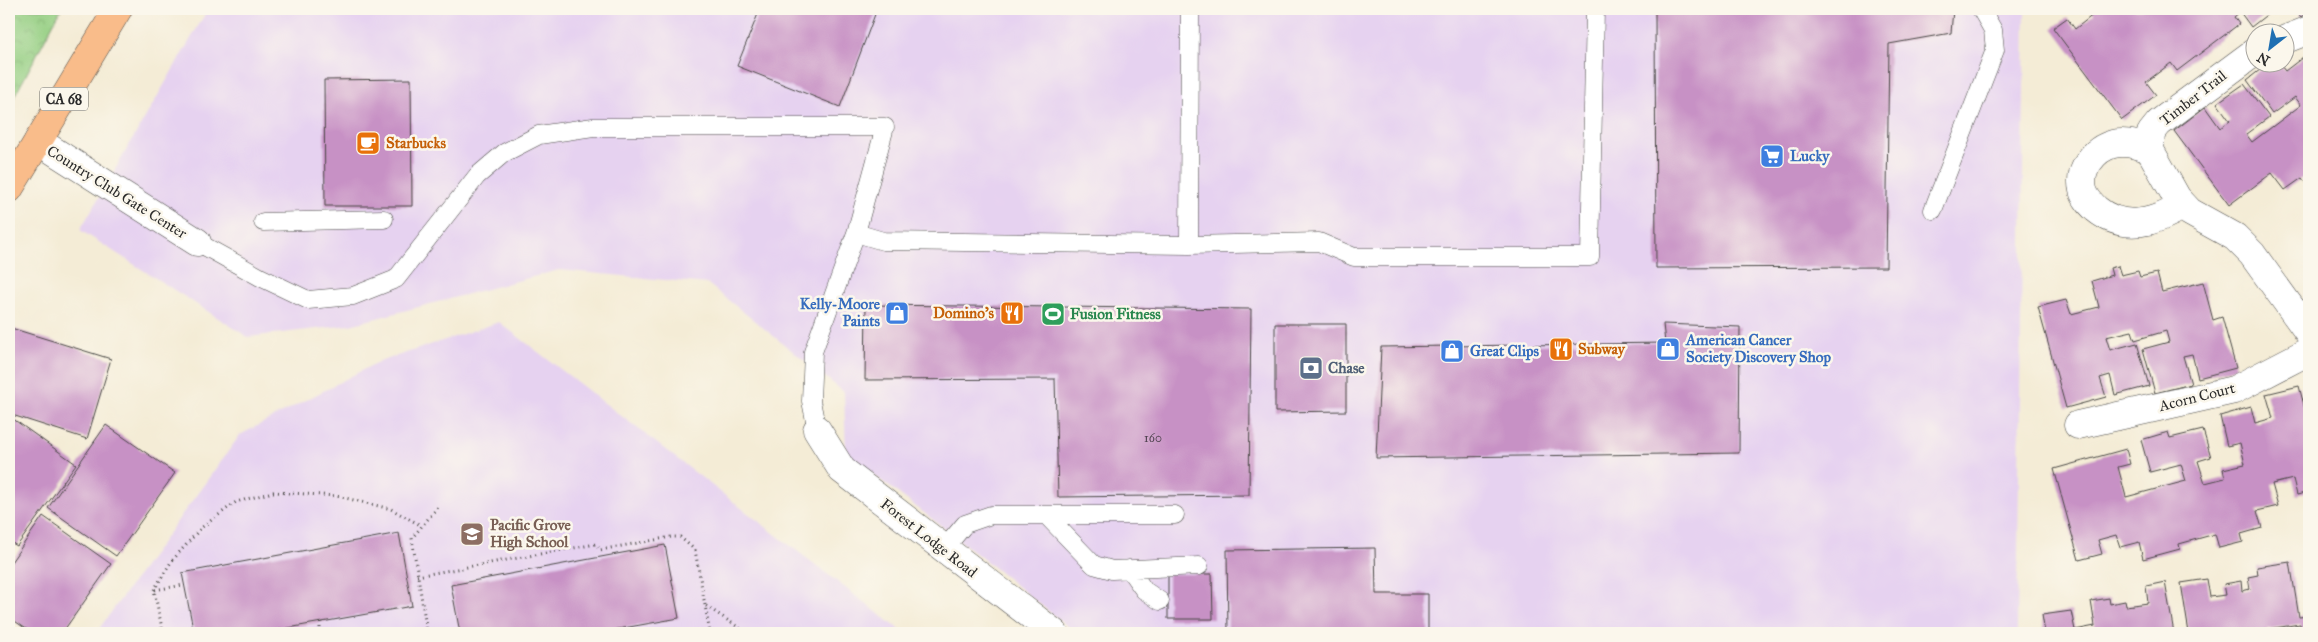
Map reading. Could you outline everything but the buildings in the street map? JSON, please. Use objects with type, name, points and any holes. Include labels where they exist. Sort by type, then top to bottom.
[{"type":"main road","name":"CA 68","points":[[9,189],[118,9]]},
{"type":"street","points":[[2296,35],[2309,30]]},
{"type":"street","name":"Timber Trail","points":[[2150,150],[2151,134],[2159,123],[2246,58]]},
{"type":"street","name":"Country Club Gate Center","points":[[38,141],[197,242]]},
{"type":"street","points":[[2183,205],[2158,220],[2141,223],[2121,222],[2103,214],[2090,204],[2083,191],[2082,178],[2086,165],[2094,155],[2114,144],[2139,145],[2150,150],[2164,178],[2183,205],[2190,212],[2235,237],[2252,254],[2309,333]]},
{"type":"street","name":"Acorn Court","points":[[2078,425],[2234,390],[2309,351]]},
{"type":"street","name":"Forest Lodge Road","points":[[817,430],[842,470],[943,550],[1054,633]]},
{"type":"lane","points":[[1189,245],[1190,9]]},
{"type":"lane","points":[[856,233],[883,241],[1189,245],[1319,242],[1354,257],[1590,257],[1595,9]]},
{"type":"lane","points":[[1933,210],[1995,50],[1993,30],[1980,9]]},
{"type":"lane","points":[[197,242],[260,277],[308,300],[353,296],[396,278],[476,176],[504,153],[539,135],[593,127],[885,127],[856,233],[814,352],[811,401],[817,430]]},
{"type":"lane","points":[[263,222],[384,219]]},
{"type":"lane","points":[[943,550],[965,524],[991,515],[1175,515]]},
{"type":"lane","points":[[1047,516],[1094,565],[1112,570],[1199,566]]},
{"type":"lane","points":[[1129,569],[1144,590],[1160,601]]},
{"type":"path","points":[[163,633],[154,590],[171,562],[201,528],[236,502],[273,492],[337,496],[391,509],[422,526]]},
{"type":"path","points":[[427,633],[412,538],[438,507]]},
{"type":"path","points":[[417,576],[596,544],[600,550],[671,537],[680,538],[695,550],[710,633]]},
{"type":"path","points":[[154,590],[184,585]]},
{"type":"path","points":[[705,606],[747,633]]},
{"type":"path","points":[[320,622],[320,633]]},
{"type":"shaded area","points":[[208,9],[2025,9],[2017,633],[1076,633],[948,531],[846,454],[844,392],[708,284],[559,270],[350,325],[248,337],[80,230]]},
{"type":"shaded area","name":"Pacific Grove High School","points":[[499,322],[904,633],[96,633],[240,435],[376,363]]},
{"type":"green space","points":[[9,9],[61,9],[9,107]]},
{"type":"place","name":"Starbucks","points":[[368,143]]},
{"type":"place","name":"Lucky","points":[[1772,156]]},
{"type":"place","name":"Kelly-Moore Paints","points":[[897,313]]},
{"type":"place","name":"Domino's","points":[[1012,313]]},
{"type":"place","name":"Fusion Fitness","points":[[1053,314]]},
{"type":"place","name":"Subway","points":[[1561,349]]},
{"type":"place","name":"American Cancer Society Discovery Shop","points":[[1668,349]]},
{"type":"place","name":"Great Clips","points":[[1452,351]]},
{"type":"place","name":"Chase","points":[[1311,368]]},
{"type":"place","name":"Pacific Grove High School","points":[[472,534]]}]
